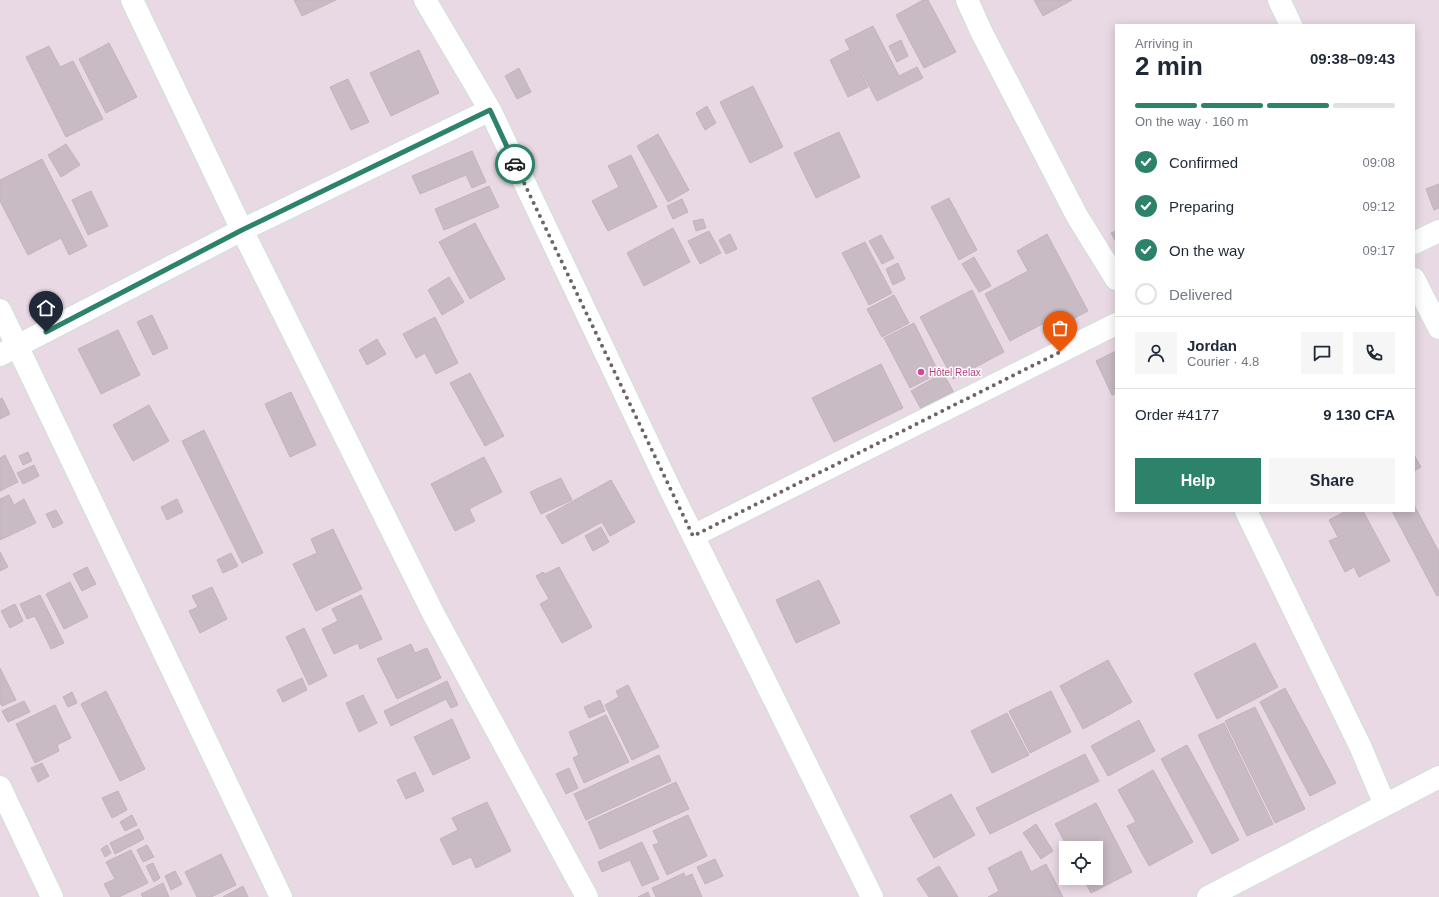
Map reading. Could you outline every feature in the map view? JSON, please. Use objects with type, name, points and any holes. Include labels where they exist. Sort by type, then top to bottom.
[{"type":"street","points":[[132,0],[242,230],[434,615],[587,897]]},
{"type":"street","points":[[425,0],[490,110],[693,536],[872,897]]},
{"type":"street","points":[[967,0],[1077,216],[1115,277]]},
{"type":"street","points":[[1279,0],[1291,24]]},
{"type":"street","points":[[9,351],[242,230],[490,110]]},
{"type":"street","points":[[1415,243],[1439,232]]},
{"type":"street","points":[[1415,281],[1439,328]]},
{"type":"street","points":[[0,310],[9,351],[281,897]]},
{"type":"street","points":[[693,536],[1115,325]]},
{"type":"street","points":[[1246,512],[1361,748],[1385,805]]},
{"type":"street","points":[[1208,897],[1439,777]]},
{"type":"street","points":[[0,787],[52,897]]},
{"type":"building","points":[[294,0],[336,0],[302,16]]},
{"type":"building","points":[[923,0],[928,0],[956,52],[924,68],[896,15]]},
{"type":"building","points":[[1034,0],[1072,0],[1043,16]]},
{"type":"building","points":[[873,26],[899,76],[917,67],[923,78],[877,101],[845,40]]},
{"type":"building","points":[[901,40],[908,56],[897,62],[889,46]]},
{"type":"building","points":[[109,43],[137,97],[106,113],[79,59]]},
{"type":"building","points":[[49,46],[60,67],[73,61],[103,119],[66,137],[26,57]]},
{"type":"building","points":[[419,50],[439,93],[391,116],[370,73]]},
{"type":"building","points":[[849,50],[868,87],[848,97],[830,60]]},
{"type":"building","points":[[519,68],[531,92],[517,99],[505,76]]},
{"type":"building","points":[[348,79],[369,122],[351,130],[330,87]]},
{"type":"building","points":[[753,86],[783,147],[750,163],[720,102]]},
{"type":"building","points":[[707,106],[716,123],[705,130],[696,113]]},
{"type":"building","points":[[839,132],[860,177],[816,198],[794,153]]},
{"type":"building","points":[[658,134],[689,190],[668,202],[637,146]]},
{"type":"building","points":[[66,144],[80,165],[61,177],[48,155]]},
{"type":"building","points":[[472,151],[486,182],[472,188],[466,175],[420,194],[412,176]]},
{"type":"building","points":[[631,155],[657,207],[608,231],[592,201],[619,187],[608,166]]},
{"type":"building","points":[[42,159],[87,246],[69,255],[61,238],[28,255],[0,201],[0,180]]},
{"type":"building","points":[[1439,184],[1439,208],[1434,210],[1426,189]]},
{"type":"building","points":[[489,186],[499,207],[444,230],[435,209]]},
{"type":"building","points":[[91,191],[108,226],[88,235],[72,200]]},
{"type":"building","points":[[949,198],[977,250],[959,260],[931,207]]},
{"type":"building","points":[[682,199],[688,212],[673,219],[667,206]]},
{"type":"building","points":[[703,219],[706,228],[696,231],[693,221]]},
{"type":"building","points":[[475,223],[505,279],[470,299],[439,242]]},
{"type":"building","points":[[673,228],[690,262],[644,286],[627,253]]},
{"type":"building","points":[[709,231],[721,253],[700,264],[688,241]]},
{"type":"building","points":[[1115,231],[1115,240],[1111,233]]},
{"type":"building","points":[[730,234],[737,249],[726,254],[719,240]]},
{"type":"building","points":[[1047,234],[1088,311],[1054,329],[1050,320],[1010,341],[985,294],[1028,271],[1017,251]]},
{"type":"building","points":[[881,235],[894,258],[882,264],[869,241]]},
{"type":"building","points":[[865,242],[892,293],[869,305],[842,253]]},
{"type":"building","points":[[974,257],[991,286],[979,292],[962,264]]},
{"type":"building","points":[[898,263],[905,279],[893,285],[886,269]]},
{"type":"building","points":[[449,277],[464,302],[442,315],[428,290]]},
{"type":"building","points":[[972,290],[1004,352],[953,379],[920,317]]},
{"type":"building","points":[[894,295],[909,323],[882,337],[867,309]]},
{"type":"building","points":[[152,315],[168,348],[153,355],[137,322]]},
{"type":"building","points":[[435,317],[458,363],[436,374],[425,353],[416,358],[403,334]]},
{"type":"building","points":[[914,323],[939,373],[910,388],[884,338]]},
{"type":"building","points":[[118,330],[140,375],[101,394],[78,349]]},
{"type":"building","points":[[377,339],[386,354],[367,365],[359,350]]},
{"type":"building","points":[[1115,352],[1115,394],[1112,395],[1096,361]]},
{"type":"building","points":[[881,364],[903,408],[834,442],[812,398]]},
{"type":"building","points":[[470,373],[504,436],[485,446],[450,383]]},
{"type":"building","points":[[943,373],[957,398],[925,416],[911,391]]},
{"type":"building","points":[[291,392],[316,445],[290,457],[265,404]]},
{"type":"building","points":[[2,398],[10,414],[0,419],[0,399]]},
{"type":"building","points":[[149,405],[169,441],[133,461],[113,425]]},
{"type":"building","points":[[204,430],[263,553],[242,563],[182,441]]},
{"type":"building","points":[[28,452],[32,461],[23,465],[19,456]]},
{"type":"building","points":[[5,455],[18,482],[0,491],[0,458]]},
{"type":"building","points":[[484,457],[502,492],[469,509],[475,521],[455,531],[431,484]]},
{"type":"building","points":[[1415,457],[1421,467],[1415,470]]},
{"type":"building","points":[[34,465],[39,476],[23,484],[17,473]]},
{"type":"building","points":[[561,478],[572,500],[541,514],[530,492]]},
{"type":"building","points":[[611,480],[635,522],[610,536],[602,522],[562,544],[546,516]]},
{"type":"building","points":[[9,495],[14,505],[24,499],[36,523],[0,540],[0,499]]},
{"type":"building","points":[[177,499],[183,512],[167,520],[161,507]]},
{"type":"building","points":[[1415,507],[1439,552],[1439,595],[1437,596],[1393,512],[1415,512]]},
{"type":"building","points":[[56,510],[63,523],[53,528],[46,514]]},
{"type":"building","points":[[1344,512],[1364,512],[1390,561],[1359,577],[1354,567],[1345,572],[1329,541],[1338,537],[1329,520]]},
{"type":"building","points":[[601,527],[609,542],[593,551],[585,536]]},
{"type":"building","points":[[333,529],[362,589],[316,611],[293,564],[317,553],[311,539]]},
{"type":"building","points":[[0,552],[8,567],[0,571]]},
{"type":"building","points":[[231,553],[238,566],[223,573],[217,560]]},
{"type":"building","points":[[87,567],[96,584],[82,591],[73,574]]},
{"type":"building","points":[[559,567],[592,627],[562,643],[540,604],[549,599],[536,576],[543,572],[545,574]]},
{"type":"building","points":[[819,580],[840,623],[796,643],[776,600]]},
{"type":"building","points":[[70,582],[88,617],[64,629],[46,594]]},
{"type":"building","points":[[212,587],[227,619],[200,633],[189,611],[198,607],[192,596]]},
{"type":"building","points":[[40,595],[64,643],[51,649],[35,616],[27,619],[20,604]]},
{"type":"building","points":[[361,595],[382,639],[360,649],[358,643],[334,654],[322,629],[338,621],[332,609]]},
{"type":"building","points":[[15,604],[23,621],[10,628],[1,611]]},
{"type":"building","points":[[304,628],[327,676],[309,685],[286,637]]},
{"type":"building","points":[[1255,643],[1278,687],[1217,719],[1194,674]]},
{"type":"building","points":[[411,644],[415,653],[427,648],[441,678],[397,699],[377,659]]},
{"type":"building","points":[[1108,660],[1132,702],[1083,729],[1060,686]]},
{"type":"building","points":[[0,668],[16,700],[2,706],[0,703]]},
{"type":"building","points":[[302,678],[307,690],[283,702],[277,690]]},
{"type":"building","points":[[447,681],[458,705],[451,708],[446,699],[391,726],[384,711]]},
{"type":"building","points":[[628,685],[659,747],[632,760],[605,705],[619,697],[616,691]]},
{"type":"building","points":[[1285,688],[1336,783],[1310,796],[1260,702]]},
{"type":"building","points":[[106,691],[145,769],[120,781],[81,704]]},
{"type":"building","points":[[1051,691],[1071,732],[1030,753],[1009,711]]},
{"type":"building","points":[[72,692],[77,703],[68,707],[63,697]]},
{"type":"building","points":[[363,695],[377,723],[359,732],[346,703]]},
{"type":"building","points":[[600,700],[605,711],[589,718],[584,707]]},
{"type":"building","points":[[24,701],[30,712],[8,722],[2,711]]},
{"type":"building","points":[[55,705],[71,738],[57,745],[59,751],[35,763],[16,724]]},
{"type":"building","points":[[1255,707],[1305,809],[1275,823],[1225,721]]},
{"type":"building","points":[[1007,713],[1029,755],[992,773],[971,731]]},
{"type":"building","points":[[606,715],[629,762],[584,783],[573,758],[579,755],[569,732]]},
{"type":"building","points":[[452,719],[470,758],[433,775],[414,737]]},
{"type":"building","points":[[1139,720],[1155,751],[1108,776],[1091,746]]},
{"type":"building","points":[[1224,723],[1273,824],[1247,836],[1198,735]]},
{"type":"building","points":[[1187,745],[1239,840],[1212,854],[1161,759]]},
{"type":"building","points":[[1085,754],[1099,781],[990,834],[976,808]]},
{"type":"building","points":[[659,755],[671,781],[586,820],[574,794]]},
{"type":"building","points":[[42,763],[49,776],[38,782],[31,768]]},
{"type":"building","points":[[569,768],[578,788],[566,794],[556,774]]},
{"type":"building","points":[[1153,770],[1193,842],[1149,866],[1127,826],[1136,822],[1118,790]]},
{"type":"building","points":[[415,772],[424,791],[406,799],[397,780]]},
{"type":"building","points":[[676,782],[689,809],[600,849],[588,822]]},
{"type":"building","points":[[118,791],[127,810],[112,818],[102,798]]},
{"type":"building","points":[[951,794],[975,835],[934,858],[910,816]]},
{"type":"building","points":[[487,802],[511,851],[476,868],[471,857],[453,865],[440,839],[458,830],[452,818]]},
{"type":"building","points":[[1096,803],[1132,872],[1091,893],[1087,885],[1103,885],[1103,841],[1064,841],[1055,824]]},
{"type":"building","points":[[132,815],[137,825],[125,831],[120,822]]},
{"type":"building","points":[[688,815],[707,856],[667,875],[653,845],[659,843],[653,831]]},
{"type":"building","points":[[1036,824],[1053,851],[1041,859],[1023,833]]},
{"type":"building","points":[[139,829],[144,839],[115,854],[110,843]]},
{"type":"building","points":[[642,842],[659,879],[642,886],[630,860],[602,872],[598,862]]},
{"type":"building","points":[[107,845],[111,853],[105,857],[101,849]]},
{"type":"building","points":[[147,845],[154,857],[143,862],[137,850]]},
{"type":"building","points":[[131,850],[148,883],[119,897],[111,897],[104,884],[115,879],[106,862]]},
{"type":"building","points":[[1021,851],[1031,872],[1046,864],[1063,897],[988,897],[999,891],[988,868]]},
{"type":"building","points":[[221,854],[236,885],[211,897],[197,897],[185,872]]},
{"type":"building","points":[[715,859],[723,876],[705,884],[697,867]]},
{"type":"building","points":[[153,863],[160,878],[154,882],[146,866]]},
{"type":"building","points":[[939,866],[958,897],[929,897],[917,879]]},
{"type":"building","points":[[175,871],[182,884],[171,890],[165,876]]},
{"type":"building","points":[[684,873],[685,877],[692,874],[702,897],[656,897],[652,888]]},
{"type":"building","points":[[163,883],[169,897],[143,897],[141,894]]},
{"type":"building","points":[[243,886],[248,897],[223,897]]},
{"type":"building","points":[[648,892],[650,897],[638,897]]},
{"type":"way so far","points":[[515,164],[693,536],[1060,352]]},
{"type":"place","name":"Hôtel Relax","points":[[921,372]]},
{"type":"route","points":[[46,332],[242,230],[490,110],[515,164]]}]
